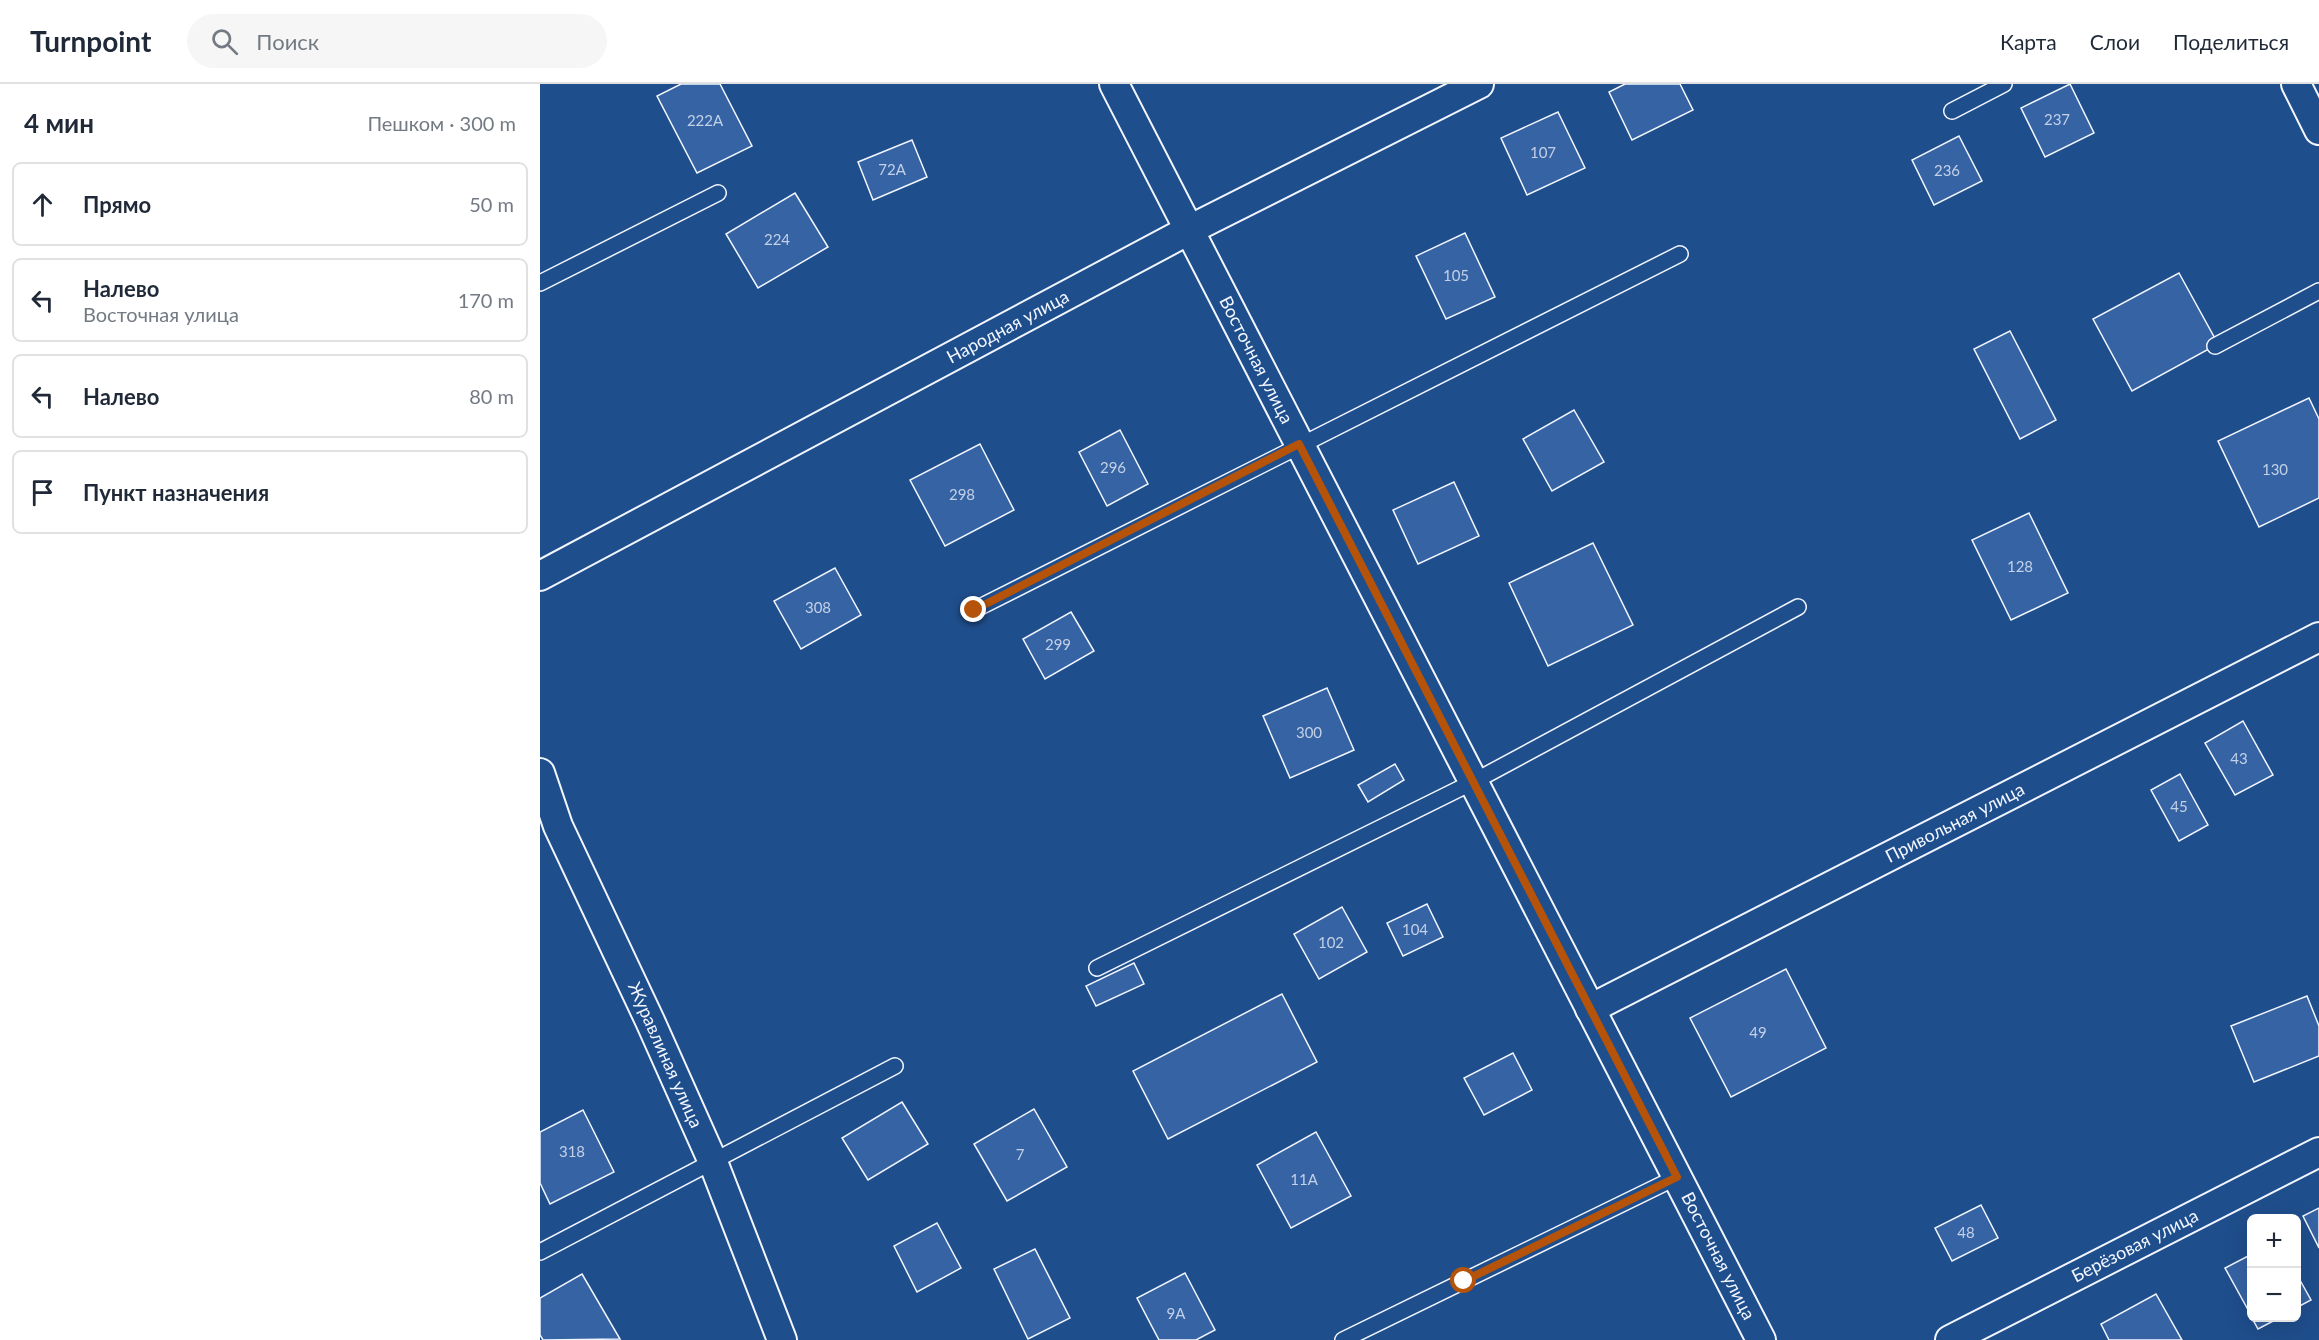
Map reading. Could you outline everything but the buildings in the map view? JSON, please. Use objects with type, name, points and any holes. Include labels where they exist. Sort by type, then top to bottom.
[{"type":"street","name":"Восточная улица","points":[[1114,84],[1761,1340]]},
{"type":"street","name":"Народная улица","points":[[540,576],[1189,230],[1479,84]]},
{"type":"street","points":[[2296,84],[2319,130]]},
{"type":"street","name":"Привольная улица","points":[[1590,1010],[2319,637]]},
{"type":"street","name":"Журавлиная улица","points":[[540,773],[549,829],[650,1021],[713,1162],[782,1340]]},
{"type":"street","name":"Берёзовая улица","points":[[1950,1340],[2319,1152]]},
{"type":"lane","points":[[1952,111],[2004,84]]},
{"type":"lane","points":[[540,283],[718,193]]},
{"type":"lane","points":[[974,610],[1299,444],[1680,254]]},
{"type":"lane","points":[[2215,346],[2319,291]]},
{"type":"lane","points":[[1097,968],[1473,782],[1798,607]]},
{"type":"lane","points":[[540,1252],[895,1066]]},
{"type":"lane","points":[[1343,1340],[1677,1177]]},
{"type":"route","points":[[974,610],[1299,444],[1677,1177],[1464,1281]]}]
